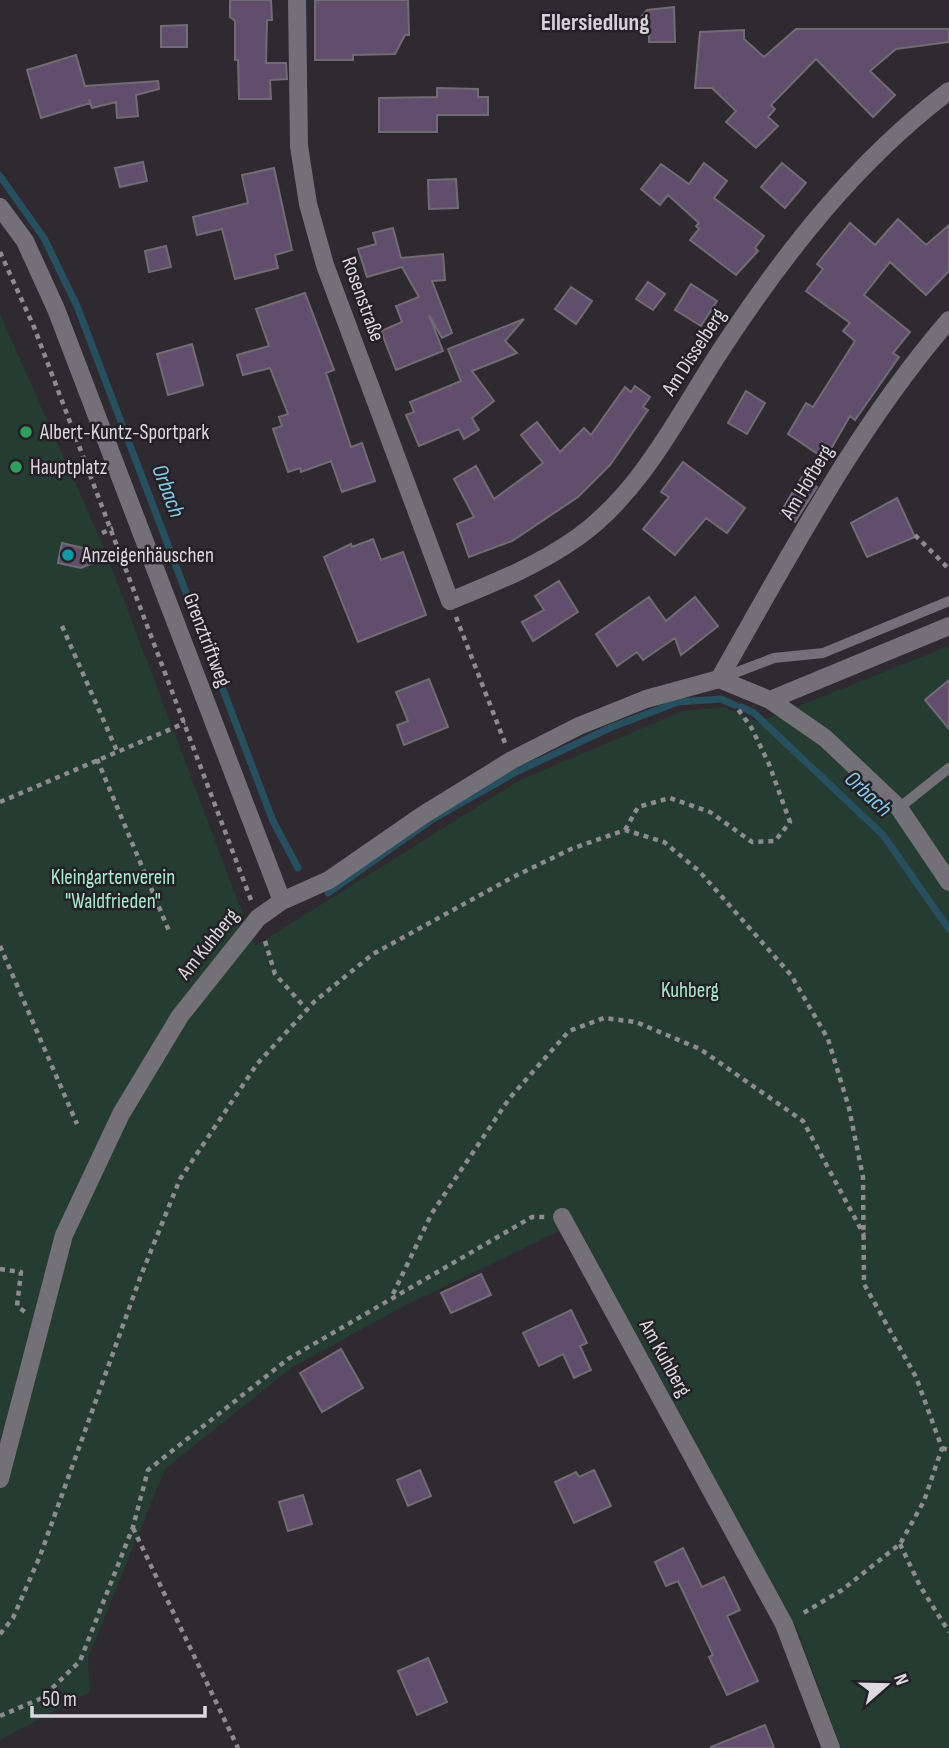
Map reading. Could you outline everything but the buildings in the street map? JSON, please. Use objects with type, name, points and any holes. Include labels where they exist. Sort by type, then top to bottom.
[{"type":"street","name":"Rosenstraße","points":[[297,0],[299,146],[308,204],[325,265],[450,601]]},
{"type":"street","name":"Am Disselberg","points":[[450,601],[541,560],[580,536],[613,504],[645,469],[720,351],[790,252],[830,202],[881,149],[949,91]]},
{"type":"street","name":"Grenztriftweg","points":[[0,207],[24,242],[56,309],[282,901]]},
{"type":"street","name":"Am Hofberg","points":[[719,679],[839,470],[883,402],[949,320]]},
{"type":"street","points":[[770,700],[949,626]]},
{"type":"street","name":"Am Kuhberg","points":[[0,1479],[70,1223],[121,1114],[180,1016],[258,918],[282,901],[329,880],[423,815],[512,760],[579,726],[646,699],[719,679]]},
{"type":"street","points":[[719,679],[770,700],[825,738],[898,808],[949,881]]},
{"type":"street","name":"Am Kuhberg","points":[[562,1217],[784,1624],[831,1748]]},
{"type":"lane","points":[[719,679],[774,658],[823,653],[949,601]]},
{"type":"lane","points":[[898,808],[949,768]]},
{"type":"path","points":[[0,251],[34,327],[185,723],[258,918],[275,974],[307,1010]]},
{"type":"path","points":[[915,535],[949,569]]},
{"type":"path","points":[[450,601],[499,727]]},
{"type":"path","points":[[62,626],[117,751]]},
{"type":"path","points":[[625,830],[638,807],[670,798],[710,812],[752,842],[775,841],[790,822],[769,764],[751,727],[737,710],[742,687]]},
{"type":"path","points":[[0,802],[185,723]]},
{"type":"path","points":[[97,759],[169,931]]},
{"type":"path","points":[[0,1634],[13,1618],[40,1556],[180,1179],[257,1064],[307,1010],[373,954],[513,877],[571,849],[625,830],[664,842],[699,871],[791,975],[828,1039],[849,1108],[863,1177],[864,1284],[916,1377],[942,1448],[924,1501],[900,1544],[842,1590],[784,1624]]},
{"type":"path","points":[[0,946],[77,1124]]},
{"type":"path","points":[[392,1296],[432,1213],[509,1099],[569,1031],[604,1018],[636,1022],[700,1049],[803,1121],[864,1236]]},
{"type":"path","points":[[0,1716],[42,1698],[80,1661],[133,1527],[148,1470],[288,1359],[342,1325],[532,1217],[562,1217]]},
{"type":"path","points":[[0,1269],[21,1272]]},
{"type":"path","points":[[942,1448],[949,1450]]},
{"type":"path","points":[[133,1527],[238,1748]]},
{"type":"path","points":[[900,1544],[920,1586],[949,1632]]},
{"type":"green space","name":"Kuhberg","points":[[0,314],[105,550],[255,946],[520,780],[683,711],[723,707],[758,722],[949,646],[949,1748],[841,1748],[797,1629],[576,1223],[400,1308],[291,1368],[165,1469],[88,1658],[90,1692],[0,1740]]},
{"type":"waterway","name":"Orbach","points":[[0,176],[44,238],[77,306],[273,821],[298,868]]},
{"type":"waterway","name":"Orbach","points":[[328,893],[433,819],[516,772],[612,727],[678,702],[721,699],[735,705]]},
{"type":"waterway","name":"Orbach","points":[[741,707],[754,713],[883,835],[949,929]]},
{"type":"place","name":"Albert-Kuntz-Sportpark","points":[[26,432]]},
{"type":"place","name":"Hauptplatz","points":[[16,467]]},
{"type":"place","name":"Anzeigenhäuschen","points":[[68,555]]},
{"type":"district","name":"Ellersiedlung","points":[[595,22]]},
{"type":"park label","name":"Kleingartenverein \"Waldfrieden\"","points":[[113,889]]}]
